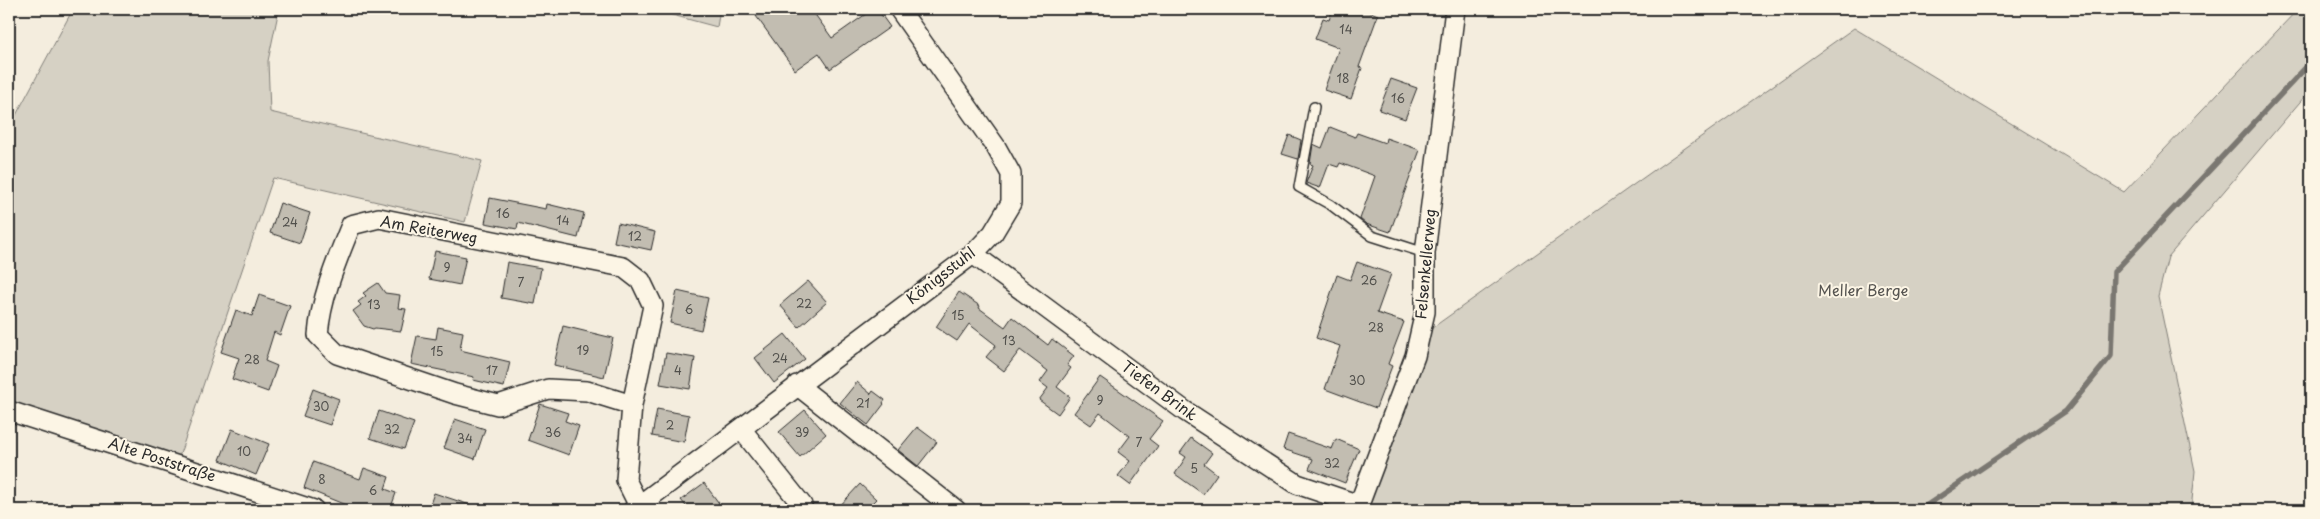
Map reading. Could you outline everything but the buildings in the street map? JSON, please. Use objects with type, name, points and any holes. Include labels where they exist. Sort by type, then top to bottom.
[{"type":"street","name":"Königsstuhl","points":[[636,508],[742,430],[797,385],[973,254],[993,233],[1011,202],[1011,174],[996,147],[899,9]]},
{"type":"street","name":"Felsenkellerweg","points":[[1358,508],[1415,356],[1425,312],[1425,253],[1455,9]]},
{"type":"street","name":"Am Reiterweg","points":[[632,405],[587,390],[548,388],[498,405],[455,394],[337,354],[318,335],[319,318],[335,265],[351,225],[379,218],[623,267],[641,281],[652,306],[632,405],[626,480],[636,508]]},
{"type":"street","name":"Tiefen Brink","points":[[973,254],[1184,410],[1288,479],[1296,484],[1358,508]]},
{"type":"street","points":[[797,385],[956,510]]},
{"type":"street","name":"Alte Poststraße","points":[[9,411],[314,510]]},
{"type":"street","points":[[742,430],[802,505]]},
{"type":"lane","points":[[1314,107],[1299,187],[1331,205],[1372,236],[1425,253]]},
{"type":"green space","points":[[73,9],[279,9],[268,61],[270,112],[482,161],[465,222],[273,178],[179,457],[9,401],[9,156],[15,117]]},
{"type":"green space","points":[[650,9],[720,9],[717,27]]},
{"type":"green space","name":"Meller Berge","points":[[2298,9],[2311,9],[2311,89],[2168,257],[2158,296],[2195,471],[2191,510],[1367,510],[1432,328],[1854,28],[2124,192]]},
{"type":"waterway","points":[[1920,510],[2066,411],[2111,356],[2114,272],[2311,62]]}]
